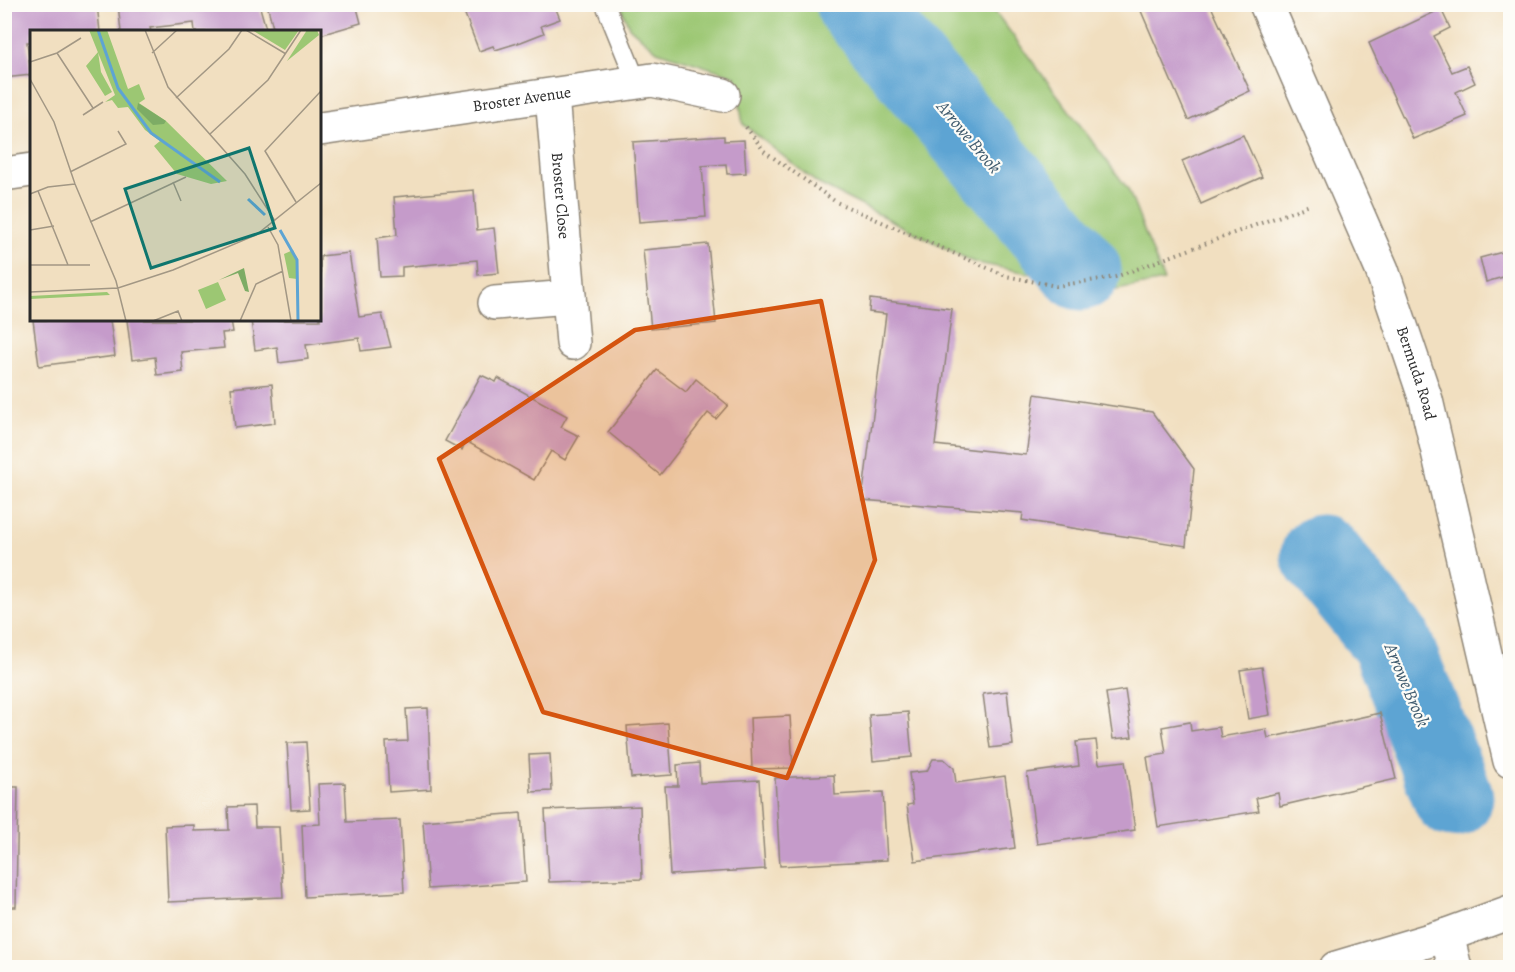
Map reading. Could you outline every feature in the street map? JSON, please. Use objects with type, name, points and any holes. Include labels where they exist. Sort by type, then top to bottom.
[{"type":"street","name":"Bermuda Road","points":[[1266,4],[1382,270],[1426,400],[1510,761]]},
{"type":"street","name":"Broster Avenue","points":[[321,129],[652,80],[723,95]]},
{"type":"street","name":"Broster Close","points":[[552,96],[573,343]]},
{"type":"street","points":[[4,174],[30,170]]},
{"type":"street","points":[[495,303],[569,297]]},
{"type":"street","points":[[1336,968],[1447,935],[1510,912]]},
{"type":"street","points":[[1447,935],[1455,968]]},
{"type":"lane","points":[[604,4],[637,83]]},
{"type":"path","points":[[723,95],[764,151],[836,202],[1006,276],[1056,286],[1115,278],[1348,191]]},
{"type":"highlighted area","points":[[821,301],[875,560],[787,778],[543,712],[439,459],[635,330]]},
{"type":"green space","points":[[620,5],[990,5],[1128,189],[1164,281],[1101,293],[1081,270],[1067,281],[973,262],[817,183],[743,124],[735,76],[657,51],[629,27]]},
{"type":"building","points":[[4,4],[97,4],[100,30],[30,30],[30,42],[27,42],[30,75],[4,78]]},
{"type":"building","points":[[118,4],[259,4],[266,30],[195,30],[194,23],[150,28],[150,30],[121,30]]},
{"type":"building","points":[[267,4],[356,4],[361,23],[321,35],[321,30],[274,30]]},
{"type":"building","points":[[461,4],[554,4],[560,19],[541,26],[544,33],[495,50],[493,46],[479,51]]},
{"type":"building","points":[[1138,4],[1210,4],[1250,91],[1188,120]]},
{"type":"building","points":[[1441,9],[1450,28],[1434,36],[1452,72],[1467,66],[1475,83],[1456,92],[1467,116],[1413,139],[1369,43]]},
{"type":"building","points":[[1243,135],[1262,177],[1201,204],[1182,161]]},
{"type":"building","points":[[724,136],[724,141],[744,140],[746,173],[727,174],[726,164],[702,166],[706,217],[639,222],[633,142]]},
{"type":"building","points":[[474,190],[477,230],[494,228],[499,273],[478,275],[477,260],[402,267],[402,276],[380,277],[377,238],[397,235],[394,197]]},
{"type":"building","points":[[708,244],[716,323],[651,329],[643,250]]},
{"type":"building","points":[[1510,250],[1510,275],[1486,282],[1480,258]]},
{"type":"building","points":[[349,253],[359,317],[382,314],[391,347],[361,351],[359,338],[306,345],[308,359],[279,363],[277,347],[255,350],[251,321],[321,321],[321,256]]},
{"type":"building","points":[[870,299],[952,309],[935,445],[1026,455],[1035,394],[1152,412],[1194,469],[1186,546],[1022,520],[1023,513],[862,500],[886,314],[869,312]]},
{"type":"building","points":[[33,321],[110,321],[115,356],[39,366]]},
{"type":"building","points":[[127,321],[231,321],[233,332],[222,333],[224,348],[181,352],[183,372],[157,375],[155,357],[132,360]]},
{"type":"building","points":[[657,370],[686,392],[696,379],[728,405],[716,419],[708,413],[660,475],[608,432]]},
{"type":"building","points":[[481,375],[496,382],[498,378],[567,416],[561,427],[579,436],[565,460],[551,451],[534,480],[466,441],[462,450],[445,441]]},
{"type":"building","points":[[272,384],[275,423],[235,428],[231,388]]},
{"type":"building","points":[[1262,667],[1270,715],[1248,719],[1240,670]]},
{"type":"building","points":[[1125,690],[1132,737],[1113,739],[1106,693]]},
{"type":"building","points":[[1007,691],[1013,745],[990,748],[983,694]]},
{"type":"building","points":[[428,708],[431,789],[389,792],[386,742],[408,741],[406,709]]},
{"type":"building","points":[[908,712],[912,757],[873,761],[869,715]]},
{"type":"building","points":[[1380,713],[1396,779],[1280,806],[1278,793],[1256,798],[1259,811],[1158,827],[1147,757],[1166,754],[1162,727],[1190,722],[1191,731],[1219,727],[1221,737],[1266,729],[1268,738]]},
{"type":"building","points":[[790,716],[793,768],[752,769],[750,718]]},
{"type":"building","points":[[668,723],[672,775],[631,778],[627,726]]},
{"type":"building","points":[[1096,740],[1099,764],[1125,761],[1135,830],[1037,844],[1027,773],[1079,766],[1076,742]]},
{"type":"building","points":[[306,742],[310,809],[291,810],[287,743]]},
{"type":"building","points":[[550,754],[552,791],[531,792],[529,755]]},
{"type":"building","points":[[933,759],[944,759],[954,768],[956,783],[1005,776],[1015,848],[915,861],[907,805],[913,804],[909,773],[927,771]]},
{"type":"building","points":[[699,763],[700,783],[759,780],[765,869],[670,875],[665,786],[678,786],[677,765]]},
{"type":"building","points":[[834,775],[835,795],[883,792],[887,860],[780,866],[775,778]]},
{"type":"building","points":[[345,783],[347,822],[400,820],[404,892],[305,897],[302,825],[320,824],[318,784]]},
{"type":"building","points":[[4,787],[18,787],[16,907],[4,907]]},
{"type":"building","points":[[254,806],[255,827],[279,827],[283,897],[168,902],[165,826],[194,825],[194,831],[229,830],[228,807]]},
{"type":"building","points":[[640,806],[642,879],[549,882],[545,810]]},
{"type":"building","points":[[521,813],[526,882],[428,889],[423,821]]},
{"type":"waterway","name":"Arrowe Brook","points":[[856,4],[1081,270]]},
{"type":"waterway","name":"Arrowe Brook","points":[[1321,555],[1391,641],[1453,797]]}]
